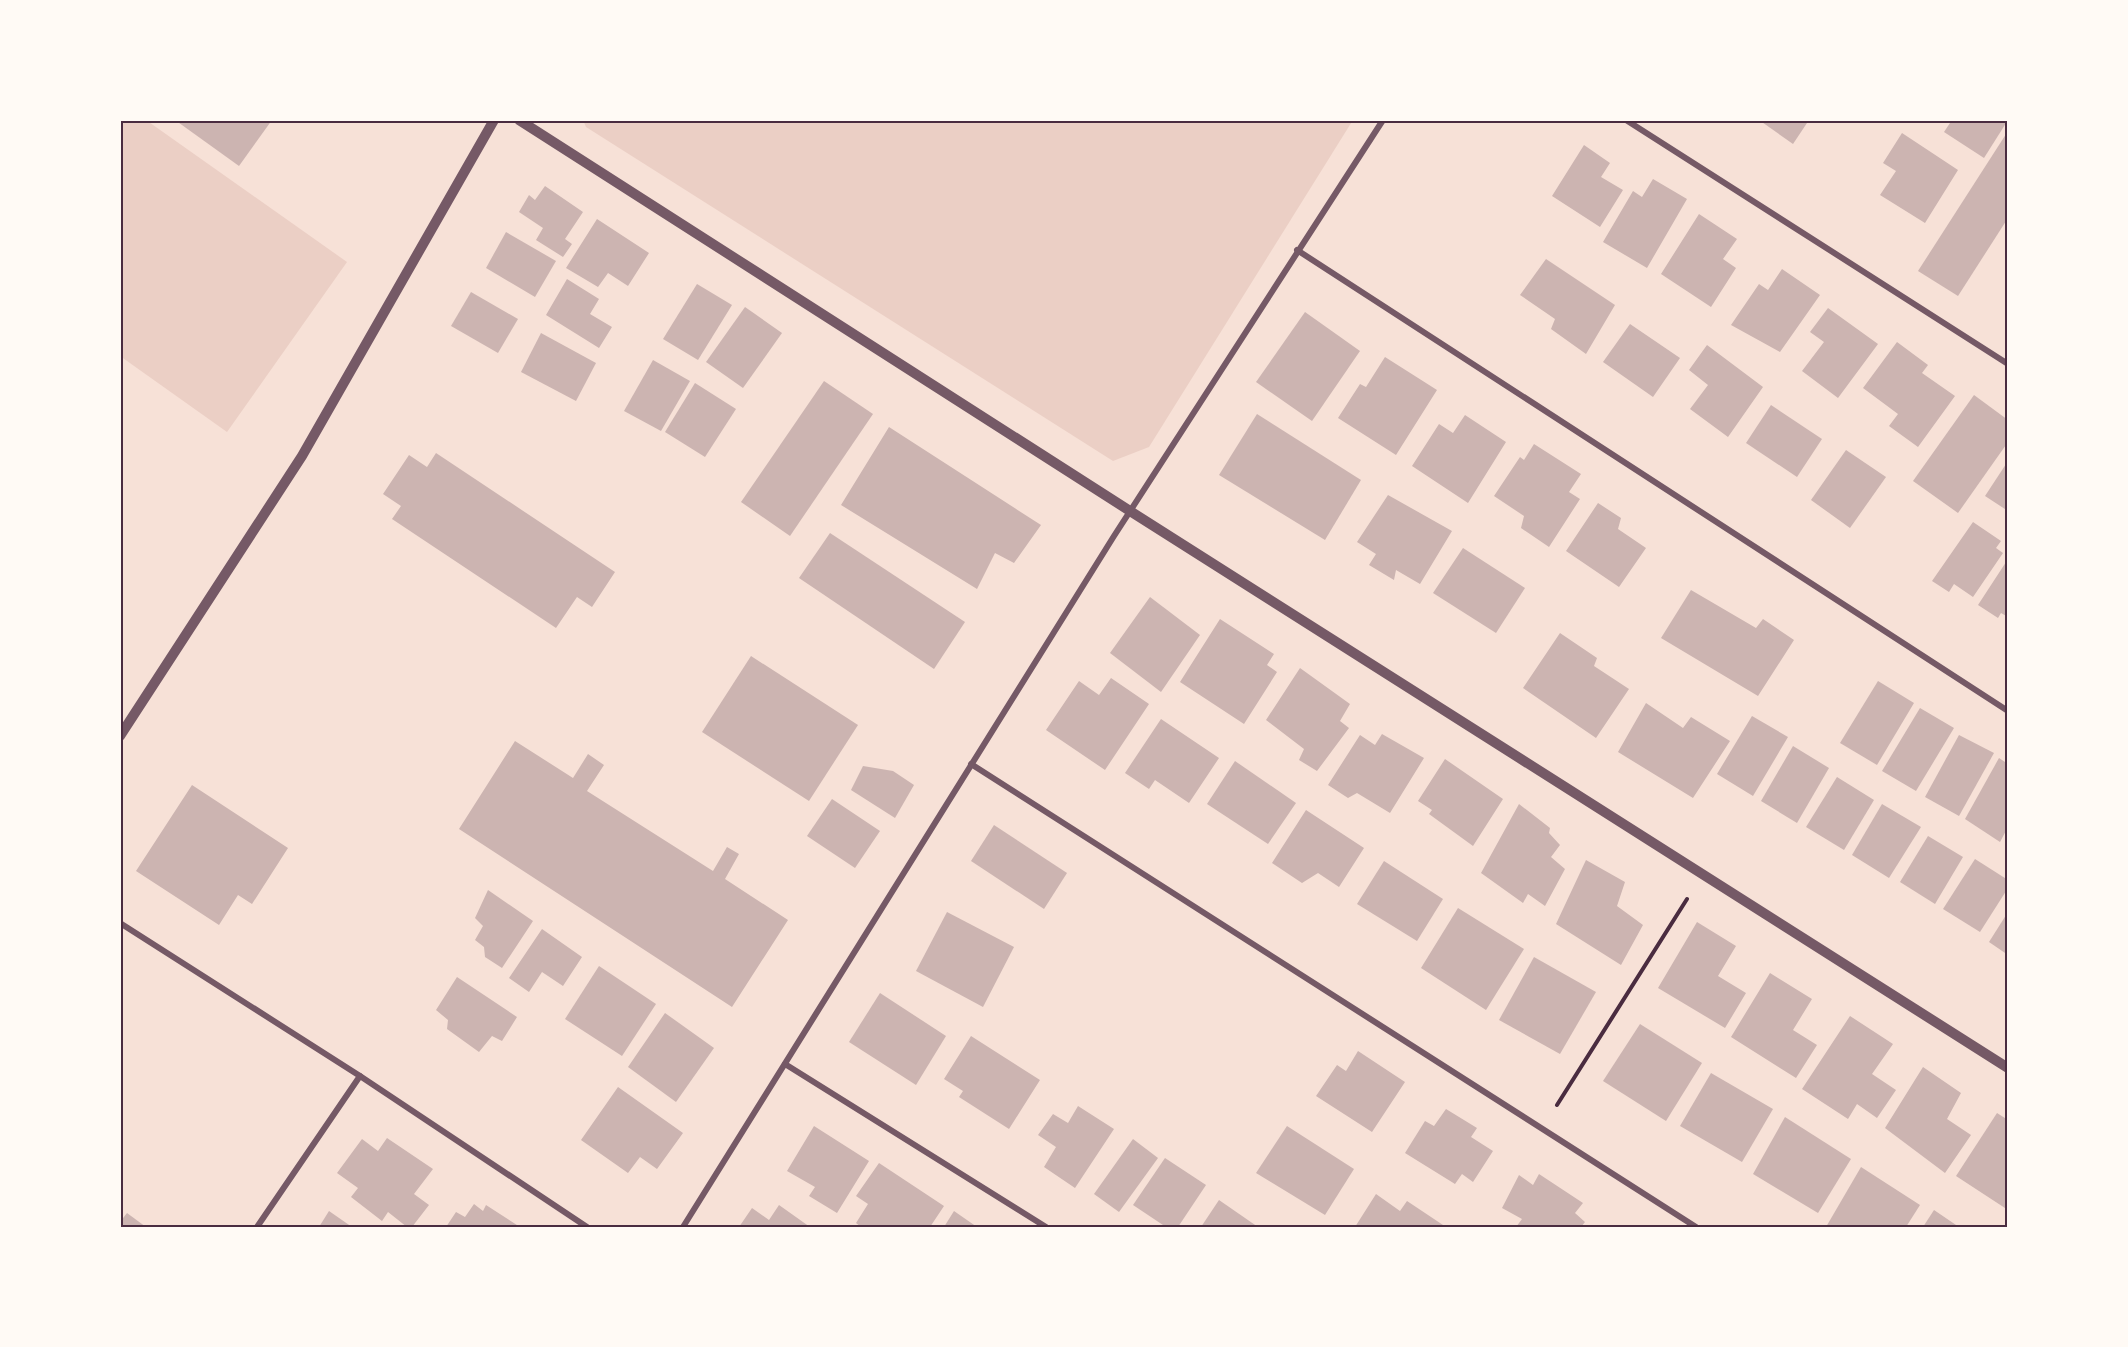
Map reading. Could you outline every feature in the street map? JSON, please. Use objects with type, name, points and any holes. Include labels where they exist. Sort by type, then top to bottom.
[{"type":"street","points":[[120,736],[302,456],[494,120]]},
{"type":"street","points":[[519,120],[1130,512],[2008,1068]]},
{"type":"street","points":[[683,1227],[1130,512],[1383,120]]},
{"type":"street","points":[[1626,120],[2008,364]]},
{"type":"street","points":[[1297,250],[2008,711]]},
{"type":"street","points":[[971,764],[1696,1227]]},
{"type":"street","points":[[120,923],[360,1076],[587,1227]]},
{"type":"street","points":[[785,1064],[1046,1227]]},
{"type":"street","points":[[257,1227],[360,1076]]},
{"type":"path","points":[[1542,1129],[1687,899]]},
{"type":"shaded area","points":[[120,120],[146,120],[347,262],[227,432],[120,356]]},
{"type":"shaded area","points":[[583,120],[1353,120],[1149,447],[1113,461],[586,127]]},
{"type":"building","points":[[175,120],[272,120],[239,166]]},
{"type":"building","points":[[1759,120],[1809,120],[1793,144]]},
{"type":"building","points":[[1952,120],[2008,120],[1984,158],[1944,132]]},
{"type":"building","points":[[2008,131],[2008,218],[1958,296],[1918,271]]},
{"type":"building","points":[[1902,133],[1958,170],[1925,223],[1880,195],[1896,171],[1883,163]]},
{"type":"building","points":[[1584,145],[1610,163],[1601,177],[1623,190],[1600,227],[1552,196]]},
{"type":"building","points":[[1653,179],[1687,199],[1647,268],[1603,242],[1633,191],[1642,197]]},
{"type":"building","points":[[545,186],[583,212],[565,239],[572,244],[563,257],[536,240],[543,228],[519,212],[529,195],[535,200]]},
{"type":"building","points":[[1699,214],[1737,239],[1723,259],[1736,268],[1711,307],[1661,274]]},
{"type":"building","points":[[597,219],[649,253],[628,286],[608,273],[598,287],[566,268]]},
{"type":"building","points":[[506,232],[556,261],[535,297],[486,268]]},
{"type":"building","points":[[1546,259],[1615,305],[1586,354],[1551,329],[1555,319],[1520,295]]},
{"type":"building","points":[[1782,269],[1820,295],[1780,352],[1731,325],[1759,284],[1768,290]]},
{"type":"building","points":[[567,279],[599,299],[590,314],[612,327],[599,348],[546,315]]},
{"type":"building","points":[[697,284],[732,305],[698,360],[663,339]]},
{"type":"building","points":[[471,292],[518,319],[498,353],[451,326]]},
{"type":"building","points":[[745,307],[782,333],[743,388],[706,362]]},
{"type":"building","points":[[1828,308],[1878,344],[1838,398],[1802,371],[1824,342],[1810,332]]},
{"type":"building","points":[[1305,312],[1360,351],[1312,421],[1256,382]]},
{"type":"building","points":[[1630,324],[1680,358],[1653,397],[1603,362]]},
{"type":"building","points":[[541,333],[596,363],[576,401],[521,372]]},
{"type":"building","points":[[1897,342],[1928,365],[1922,373],[1955,396],[1918,447],[1889,426],[1898,414],[1863,388]]},
{"type":"building","points":[[1707,345],[1763,387],[1728,437],[1690,409],[1708,385],[1689,370]]},
{"type":"building","points":[[1385,357],[1437,390],[1396,455],[1338,418],[1360,384],[1366,387]]},
{"type":"building","points":[[653,360],[690,381],[661,431],[624,411]]},
{"type":"building","points":[[824,381],[873,414],[790,536],[741,502]]},
{"type":"building","points":[[695,383],[736,409],[705,457],[665,432]]},
{"type":"building","points":[[1974,395],[2008,420],[2008,442],[1958,513],[1913,481]]},
{"type":"building","points":[[1771,405],[1822,439],[1797,477],[1746,443]]},
{"type":"building","points":[[1257,414],[1361,480],[1325,540],[1219,475]]},
{"type":"building","points":[[1465,415],[1506,442],[1468,503],[1412,466],[1439,424],[1453,433]]},
{"type":"building","points":[[889,427],[1041,525],[1014,563],[995,553],[977,589],[841,505]]},
{"type":"building","points":[[1534,444],[1581,474],[1569,492],[1580,499],[1549,547],[1521,528],[1524,516],[1494,496],[1520,457],[1524,460]]},
{"type":"building","points":[[1846,450],[1886,477],[1850,528],[1811,500]]},
{"type":"building","points":[[436,453],[615,572],[592,607],[577,597],[556,628],[392,519],[401,506],[383,494],[409,455],[427,467]]},
{"type":"building","points":[[2008,461],[2008,511],[1985,496]]},
{"type":"building","points":[[1388,495],[1452,531],[1420,584],[1396,570],[1394,580],[1369,565],[1376,554],[1357,542]]},
{"type":"building","points":[[1598,503],[1621,518],[1618,529],[1646,548],[1619,587],[1566,551]]},
{"type":"building","points":[[1973,522],[2001,541],[1996,548],[2003,553],[1973,597],[1954,584],[1949,592],[1932,581]]},
{"type":"building","points":[[830,533],[965,622],[934,669],[799,578]]},
{"type":"building","points":[[1463,548],[1525,588],[1496,633],[1433,593]]},
{"type":"building","points":[[2008,559],[2008,617],[2001,613],[1998,618],[1978,605]]},
{"type":"building","points":[[1691,590],[1756,628],[1763,619],[1794,640],[1758,696],[1661,638]]},
{"type":"building","points":[[1150,597],[1200,635],[1161,692],[1110,653]]},
{"type":"building","points":[[1220,619],[1274,654],[1267,665],[1277,672],[1244,724],[1180,682]]},
{"type":"building","points":[[1560,633],[1597,658],[1594,666],[1629,689],[1596,738],[1523,688]]},
{"type":"building","points":[[751,656],[858,725],[809,801],[702,732]]},
{"type":"building","points":[[1300,668],[1350,704],[1340,721],[1349,728],[1317,771],[1299,760],[1304,749],[1266,720]]},
{"type":"building","points":[[1111,678],[1149,704],[1105,770],[1046,730],[1079,681],[1099,695]]},
{"type":"building","points":[[1878,681],[1914,703],[1877,765],[1840,743]]},
{"type":"building","points":[[1646,703],[1683,728],[1691,717],[1730,741],[1693,798],[1618,752]]},
{"type":"building","points":[[1920,708],[1954,728],[1916,791],[1882,771]]},
{"type":"building","points":[[1752,716],[1788,737],[1753,796],[1717,774]]},
{"type":"building","points":[[1161,719],[1219,758],[1189,803],[1155,780],[1149,789],[1125,773]]},
{"type":"building","points":[[1382,734],[1424,758],[1390,813],[1357,793],[1348,798],[1328,785],[1360,735],[1375,745]]},
{"type":"building","points":[[1959,735],[1994,753],[1959,816],[1925,797]]},
{"type":"building","points":[[515,741],[573,778],[588,754],[604,765],[587,791],[713,871],[727,847],[739,854],[725,879],[788,920],[732,1007],[459,829]]},
{"type":"building","points":[[1793,746],[1829,768],[1797,823],[1761,801]]},
{"type":"building","points":[[1999,758],[2008,764],[2008,827],[2000,842],[1965,819]]},
{"type":"building","points":[[1445,759],[1503,799],[1473,846],[1429,814],[1432,810],[1418,801]]},
{"type":"building","points":[[1235,761],[1296,803],[1268,844],[1207,804]]},
{"type":"building","points":[[863,766],[893,771],[914,785],[895,818],[851,790]]},
{"type":"building","points":[[1837,777],[1874,800],[1844,850],[1806,827]]},
{"type":"building","points":[[192,785],[288,848],[252,904],[238,895],[219,925],[136,871]]},
{"type":"building","points":[[832,799],[880,831],[855,868],[807,836]]},
{"type":"building","points":[[1519,804],[1550,828],[1549,833],[1560,845],[1551,857],[1565,869],[1545,906],[1528,894],[1523,903],[1481,873]]},
{"type":"building","points":[[1882,804],[1921,827],[1889,878],[1852,855]]},
{"type":"building","points":[[1306,810],[1364,848],[1339,887],[1318,873],[1302,883],[1272,863]]},
{"type":"building","points":[[994,825],[1067,873],[1044,909],[971,861]]},
{"type":"building","points":[[1928,836],[1963,857],[1935,904],[1900,882]]},
{"type":"building","points":[[1975,859],[2008,880],[2008,888],[1980,932],[1943,909]]},
{"type":"building","points":[[1586,860],[1625,882],[1617,906],[1643,925],[1621,965],[1556,924]]},
{"type":"building","points":[[1384,861],[1443,899],[1417,941],[1357,904]]},
{"type":"building","points":[[488,890],[533,921],[502,968],[485,957],[484,947],[475,940],[483,926],[475,918]]},
{"type":"building","points":[[1458,908],[1524,949],[1486,1010],[1421,968]]},
{"type":"building","points":[[947,912],[1014,947],[983,1007],[916,971]]},
{"type":"building","points":[[2008,912],[2008,955],[1989,942]]},
{"type":"building","points":[[1697,922],[1736,946],[1718,976],[1746,993],[1725,1028],[1658,988]]},
{"type":"building","points":[[542,929],[582,957],[563,986],[542,972],[529,992],[509,978]]},
{"type":"building","points":[[1534,957],[1596,992],[1560,1054],[1499,1020]]},
{"type":"building","points":[[599,966],[656,1004],[622,1056],[565,1019]]},
{"type":"building","points":[[1770,973],[1812,999],[1793,1030],[1817,1045],[1796,1078],[1731,1037]]},
{"type":"building","points":[[457,977],[517,1017],[502,1041],[492,1036],[479,1052],[447,1029],[448,1020],[436,1010]]},
{"type":"building","points":[[880,993],[946,1036],[916,1085],[849,1042]]},
{"type":"building","points":[[665,1013],[714,1048],[676,1102],[628,1067]]},
{"type":"building","points":[[1850,1016],[1893,1044],[1872,1074],[1896,1090],[1877,1118],[1857,1104],[1848,1119],[1802,1089]]},
{"type":"building","points":[[1640,1024],[1702,1063],[1666,1121],[1603,1081]]},
{"type":"building","points":[[971,1036],[1040,1080],[1009,1129],[959,1097],[963,1091],[944,1079]]},
{"type":"building","points":[[1358,1051],[1405,1082],[1372,1132],[1316,1096],[1337,1065],[1346,1071]]},
{"type":"building","points":[[1923,1067],[1961,1093],[1947,1119],[1971,1135],[1945,1173],[1885,1128]]},
{"type":"building","points":[[1711,1073],[1773,1109],[1742,1162],[1680,1126]]},
{"type":"building","points":[[618,1087],[683,1133],[657,1169],[640,1157],[628,1173],[581,1140]]},
{"type":"building","points":[[1078,1106],[1114,1129],[1075,1188],[1044,1167],[1056,1147],[1038,1135],[1053,1114],[1068,1123]]},
{"type":"building","points":[[1446,1109],[1477,1128],[1471,1137],[1493,1151],[1473,1182],[1462,1174],[1455,1184],[1405,1153],[1425,1121],[1434,1126]]},
{"type":"building","points":[[1997,1113],[2008,1120],[2008,1210],[1956,1176]]},
{"type":"building","points":[[1785,1117],[1851,1159],[1818,1213],[1753,1174]]},
{"type":"building","points":[[814,1126],[869,1161],[837,1213],[809,1196],[815,1187],[787,1171]]},
{"type":"building","points":[[1287,1126],[1354,1169],[1325,1215],[1256,1173]]},
{"type":"building","points":[[387,1138],[433,1169],[414,1194],[429,1205],[412,1227],[407,1227],[388,1212],[382,1221],[351,1197],[358,1188],[337,1173],[362,1139],[378,1151]]},
{"type":"building","points":[[1133,1139],[1158,1158],[1119,1212],[1094,1194]]},
{"type":"building","points":[[1165,1158],[1206,1185],[1178,1227],[1166,1227],[1133,1205]]},
{"type":"building","points":[[879,1163],[944,1206],[930,1227],[861,1227],[856,1223],[868,1204],[856,1196]]},
{"type":"building","points":[[1861,1167],[1920,1205],[1906,1227],[1826,1227]]},
{"type":"building","points":[[1539,1174],[1583,1203],[1575,1213],[1585,1222],[1581,1227],[1516,1227],[1522,1219],[1502,1208],[1519,1175],[1533,1185]]},
{"type":"building","points":[[1376,1194],[1400,1211],[1407,1201],[1443,1225],[1442,1227],[1355,1227]]},
{"type":"building","points":[[1219,1200],[1258,1227],[1201,1227]]},
{"type":"building","points":[[474,1204],[483,1211],[486,1205],[520,1227],[446,1227],[456,1212],[465,1217]]},
{"type":"building","points":[[779,1205],[810,1227],[739,1227],[752,1208],[769,1220]]},
{"type":"building","points":[[1934,1210],[1959,1227],[1923,1227]]},
{"type":"building","points":[[329,1211],[352,1227],[319,1227]]},
{"type":"building","points":[[954,1211],[977,1227],[944,1227]]},
{"type":"building","points":[[127,1213],[146,1227],[120,1227],[120,1222]]}]
